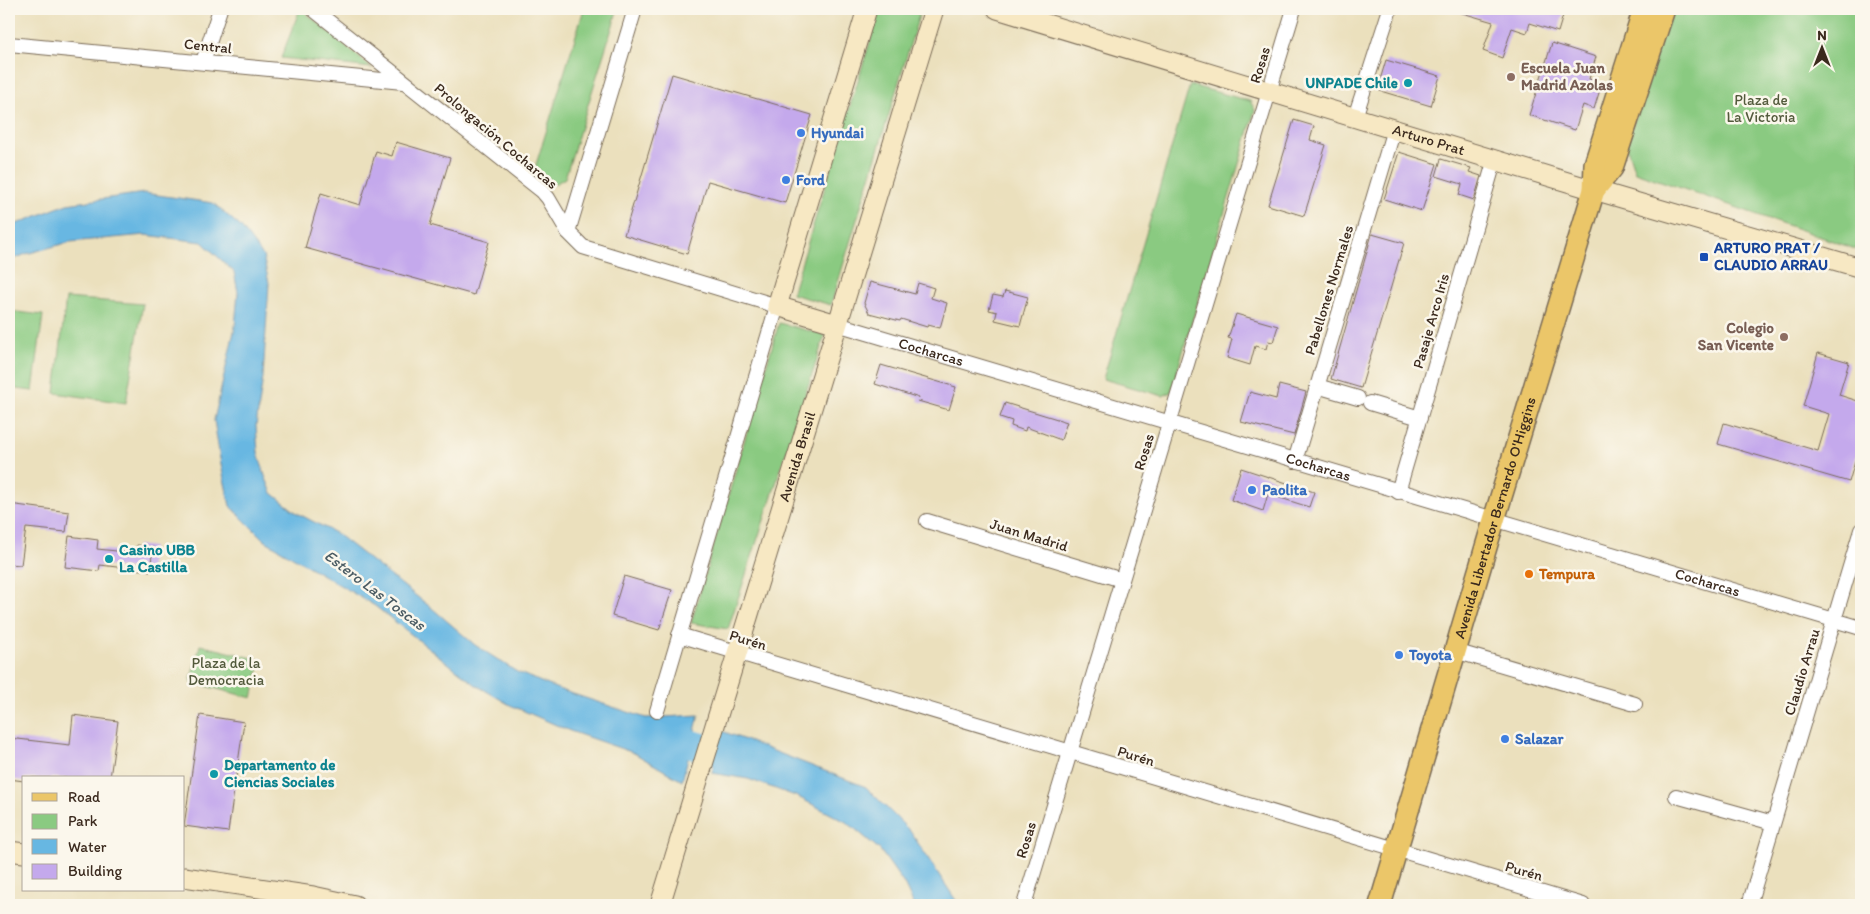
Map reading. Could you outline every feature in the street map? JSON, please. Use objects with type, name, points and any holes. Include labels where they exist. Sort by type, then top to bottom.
[{"type":"main road","points":[[777,306],[867,9]]},
{"type":"main road","name":"Avenida Brasil","points":[[660,905],[934,9]]},
{"type":"main road","name":"Arturo Prat","points":[[997,9],[1594,190],[1861,268]]},
{"type":"main road","name":"Avenida Libertador Bernardo O'Higgins","points":[[1380,905],[1594,190],[1595,164],[1644,9]]},
{"type":"main road","name":"Avenida Libertador Bernardo O'Higgins","points":[[1594,190],[1612,168],[1664,9]]},
{"type":"main road","name":"Cocharcas","points":[[777,306],[838,324]]},
{"type":"main road","points":[[9,851],[22,853]]},
{"type":"main road","points":[[185,877],[313,896],[355,905]]},
{"type":"street","points":[[204,62],[220,9]]},
{"type":"street","name":"Prolongación Cocharcas","points":[[313,9],[542,192],[548,198],[568,232],[583,246],[594,251],[777,306]]},
{"type":"street","points":[[568,232],[635,9]]},
{"type":"street","name":"Rosas","points":[[1024,905],[1294,9]]},
{"type":"street","points":[[1355,117],[1390,9]]},
{"type":"street","name":"Central","points":[[9,44],[404,82]]},
{"type":"street","name":"Pabellones Normales","points":[[1295,461],[1394,129]]},
{"type":"street","name":"Pasaje Arco Iris","points":[[1398,492],[1495,159]]},
{"type":"street","points":[[657,711],[777,306]]},
{"type":"street","name":"Cocharcas","points":[[838,324],[1398,492],[1861,628]]},
{"type":"street","points":[[1317,386],[1420,418]]},
{"type":"street","name":"Juan Madrid","points":[[926,521],[1122,580]]},
{"type":"street","name":"Claudio Arrau","points":[[1749,905],[1861,530]]},
{"type":"street","name":"Purén","points":[[679,635],[737,654],[1584,905]]},
{"type":"street","points":[[1455,651],[1635,704]]},
{"type":"street","points":[[1676,796],[1773,824]]},
{"type":"green space","points":[[301,9],[372,68],[281,58]]},
{"type":"green space","points":[[584,9],[618,9],[565,178],[555,184],[534,171]]},
{"type":"green space","points":[[880,9],[921,9],[831,305],[792,294]]},
{"type":"green space","name":"Plaza de La Victoria","points":[[1670,9],[1861,9],[1861,251],[1635,172],[1626,145]]},
{"type":"green space","points":[[1190,85],[1250,101],[1255,110],[1171,392],[1163,396],[1103,379]]},
{"type":"green space","points":[[66,298],[143,304],[126,403],[55,393]]},
{"type":"green space","points":[[9,311],[43,315],[33,391],[9,388]]},
{"type":"green space","points":[[779,323],[825,335],[728,629],[691,623]]},
{"type":"green space","name":"Plaza de la Democracia","points":[[200,645],[261,660],[252,698],[190,682]]},
{"type":"water","points":[[144,193],[213,203],[241,227],[263,256],[269,283],[263,377],[256,426],[258,452],[272,493],[297,513],[337,534],[433,609],[475,645],[517,672],[558,689],[646,718],[699,715],[682,781],[634,753],[570,731],[510,705],[476,685],[375,606],[264,540],[230,506],[214,420],[235,327],[238,292],[234,272],[202,242],[145,235],[70,242],[26,254],[9,261],[9,227],[67,204]]},
{"type":"water","points":[[722,731],[866,787],[910,831],[959,905],[914,905],[904,884],[880,850],[848,823],[798,797],[748,779],[712,773]]},
{"type":"building","points":[[1459,9],[1565,9],[1558,32],[1530,23],[1527,33],[1512,28],[1502,58],[1483,51],[1493,22],[1459,12]]},
{"type":"building","points":[[1552,43],[1596,57],[1589,79],[1602,83],[1594,109],[1583,105],[1575,130],[1529,115]]},
{"type":"building","name":"UNPADE Chile","points":[[1386,60],[1440,76],[1431,106],[1377,90]]},
{"type":"building","points":[[672,74],[812,115],[785,203],[708,181],[687,254],[624,235]]},
{"type":"building","points":[[1294,120],[1314,126],[1310,140],[1326,145],[1304,216],[1268,205]]},
{"type":"building","points":[[396,142],[450,158],[430,225],[489,242],[474,295],[305,248],[321,193],[360,205],[376,151],[392,156]]},
{"type":"building","points":[[1399,152],[1437,164],[1422,211],[1384,199]]},
{"type":"building","points":[[1441,159],[1471,168],[1469,172],[1481,176],[1474,200],[1459,195],[1462,184],[1436,176]]},
{"type":"building","points":[[1372,234],[1404,243],[1361,388],[1331,379]]},
{"type":"building","points":[[870,282],[915,294],[918,283],[934,288],[931,298],[947,303],[940,328],[928,325],[927,327],[901,319],[900,321],[869,313],[864,303]]},
{"type":"building","points":[[1005,291],[1028,297],[1020,326],[995,320],[997,312],[989,310],[993,295],[1003,297]]},
{"type":"building","points":[[1236,314],[1278,326],[1273,342],[1268,341],[1266,349],[1255,346],[1250,365],[1227,358],[1232,339],[1228,338]]},
{"type":"building","points":[[1818,353],[1849,362],[1839,395],[1861,402],[1861,441],[1849,482],[1718,444],[1724,423],[1818,451],[1829,414],[1803,406]]},
{"type":"building","points":[[881,365],[956,387],[949,410],[918,401],[919,398],[875,384]]},
{"type":"building","points":[[1279,385],[1306,392],[1294,435],[1241,422],[1250,392],[1276,399]]},
{"type":"building","points":[[1005,403],[1067,422],[1061,440],[1026,427],[1025,431],[1011,426],[1012,421],[1000,417]]},
{"type":"building","name":"Paolita","points":[[1241,468],[1314,492],[1309,507],[1268,494],[1263,511],[1231,500]]},
{"type":"building","points":[[9,504],[69,512],[66,532],[26,528],[21,565],[9,564]]},
{"type":"building","name":"Casino UBB La Castilla","points":[[69,536],[98,540],[97,549],[136,553],[137,545],[153,547],[150,571],[100,565],[99,571],[65,567]]},
{"type":"building","points":[[624,576],[672,590],[659,630],[612,616]]},
{"type":"building","points":[[73,715],[118,721],[110,776],[22,776],[22,781],[9,779],[9,738],[70,745]]},
{"type":"building","name":"Departamento de Ciencias Sociales","points":[[200,715],[244,722],[228,832],[185,826]]},
{"type":"waterway","name":"Estero Las Toscas","points":[[654,735],[737,756]]},
{"type":"place","name":"Escuela Juan Madrid Azolas","points":[[1511,77]]},
{"type":"place","name":"UNPADE Chile","points":[[1408,83]]},
{"type":"place","name":"Hyundai","points":[[801,133]]},
{"type":"place","name":"Ford","points":[[786,180]]},
{"type":"place","name":"ARTURO PRAT / CLAUDIO ARRAU","points":[[1704,257]]},
{"type":"place","name":"Colegio San Vicente","points":[[1784,337]]},
{"type":"place","name":"Paolita","points":[[1252,490]]},
{"type":"place","name":"Casino UBB La Castilla","points":[[109,559]]},
{"type":"place","name":"Tempura","points":[[1529,574]]},
{"type":"place","name":"Toyota","points":[[1399,655]]},
{"type":"place","name":"Salazar","points":[[1505,739]]},
{"type":"place","name":"Departamento de Ciencias Sociales","points":[[214,774]]}]
